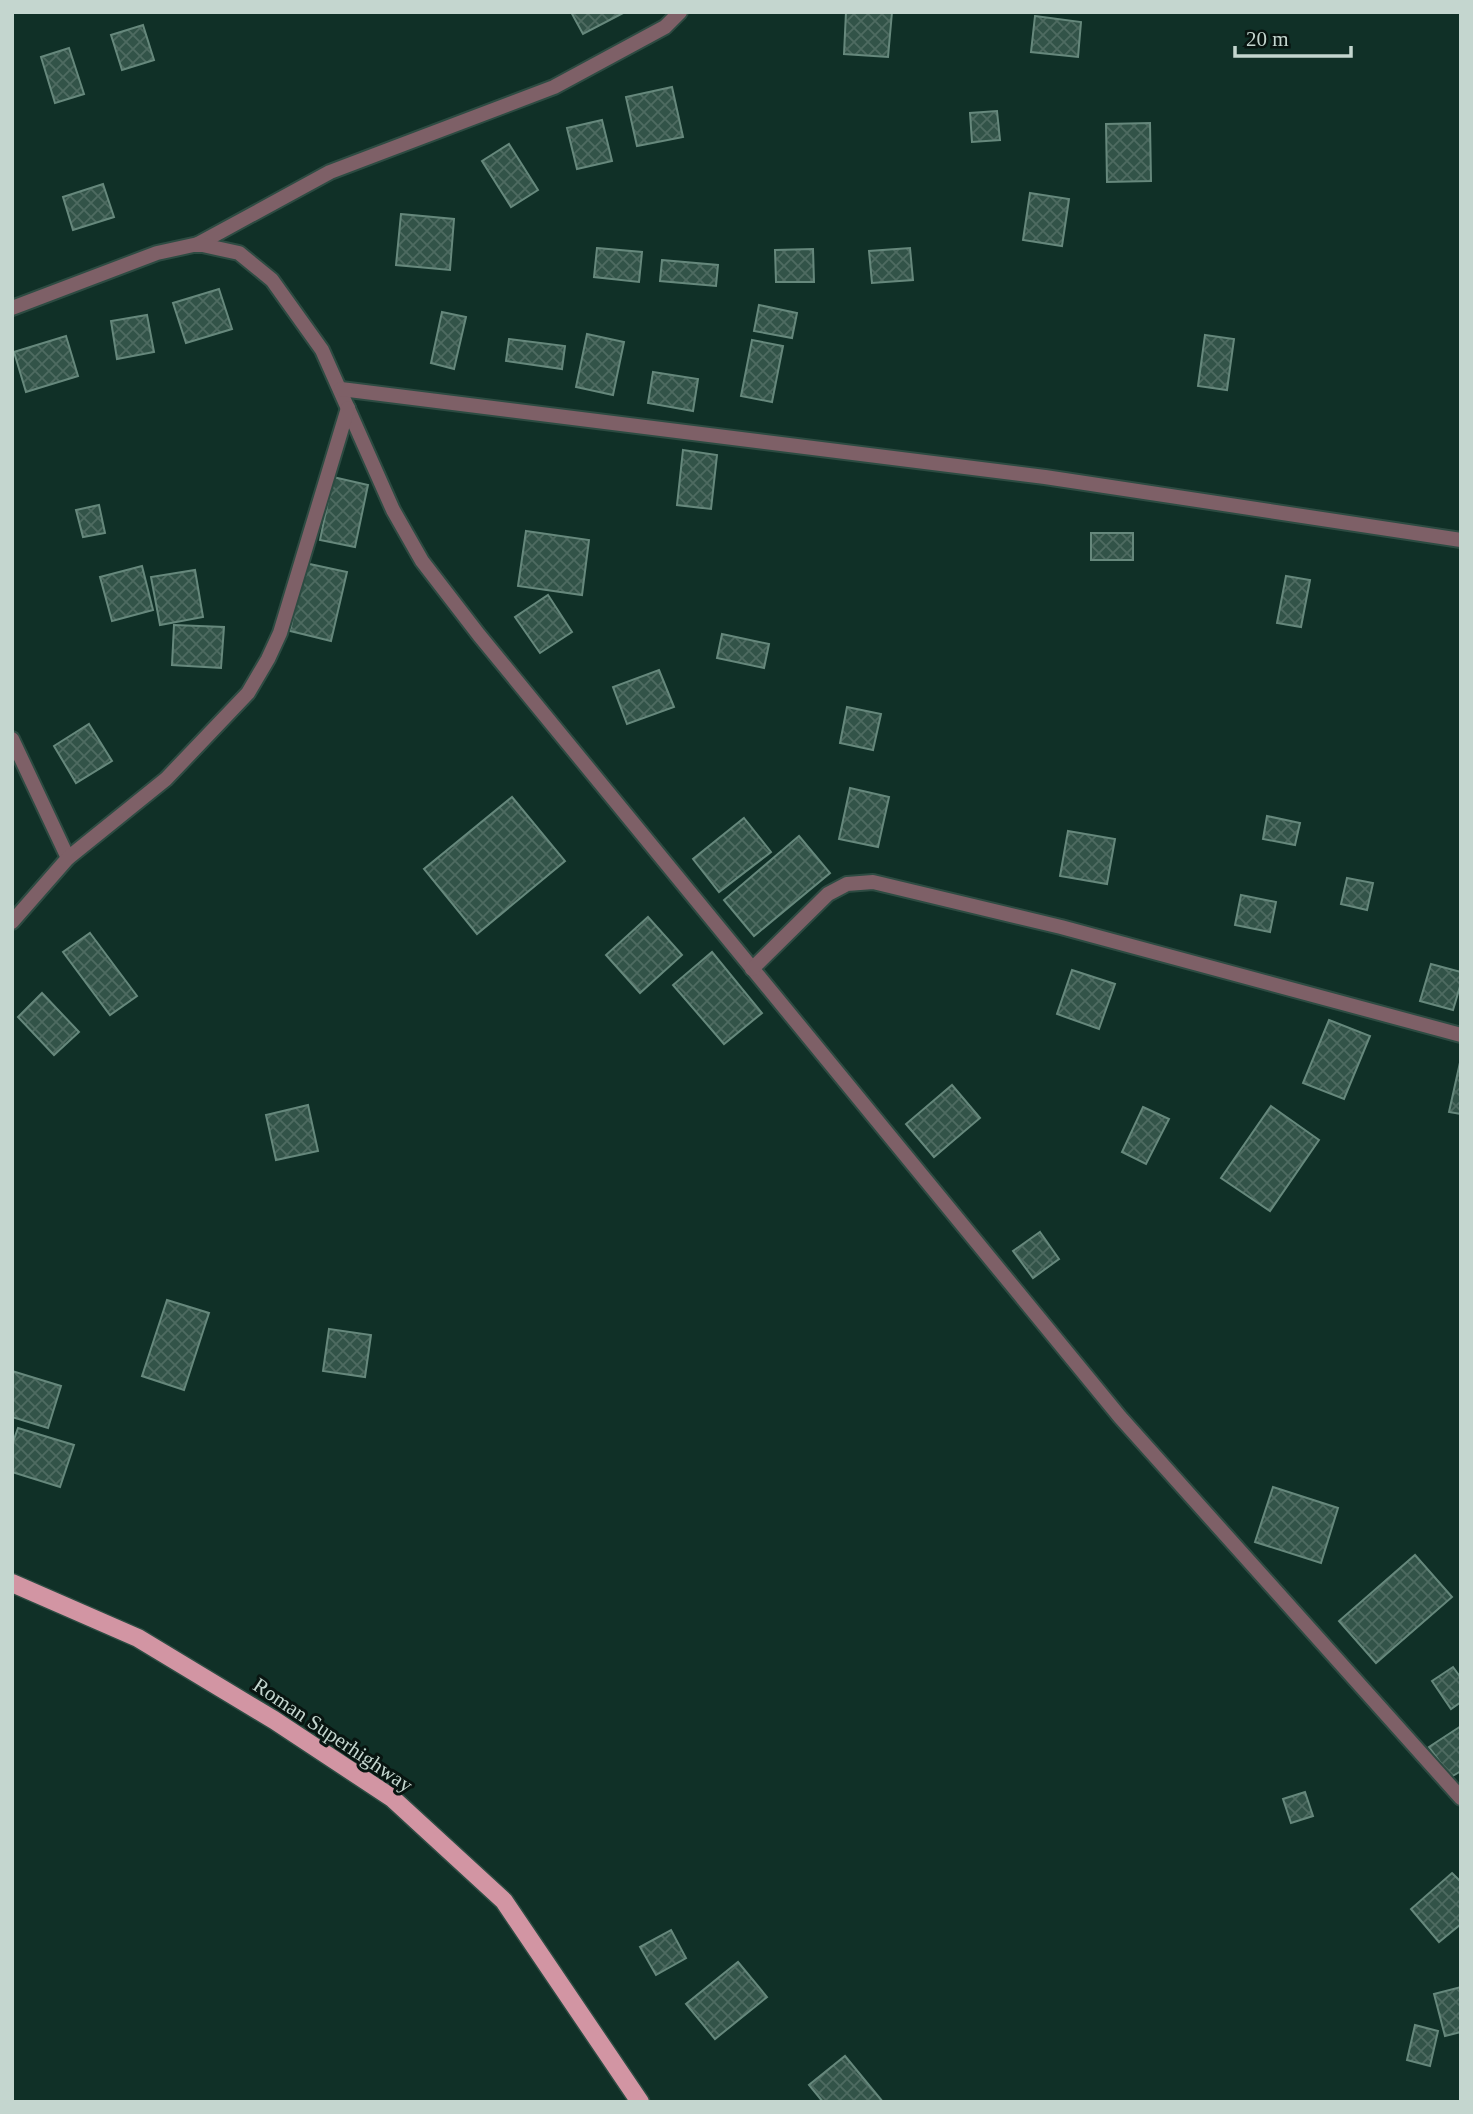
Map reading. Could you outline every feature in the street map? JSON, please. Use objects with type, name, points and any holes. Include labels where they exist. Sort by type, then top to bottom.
[{"type":"main road","name":"Roman Superhighway","points":[[12,1583],[138,1638],[274,1720],[392,1798],[503,1901],[640,2102]]},
{"type":"street","points":[[12,308],[157,253],[198,244],[330,172],[554,87],[665,27],[680,12]]},
{"type":"street","points":[[198,244],[239,253],[272,280],[322,350],[393,510],[422,561],[479,635],[1120,1417],[1461,1798]]},
{"type":"street","points":[[341,388],[1045,477],[1461,540]]},
{"type":"street","points":[[12,922],[68,858],[166,779],[248,693],[280,633],[348,408]]},
{"type":"street","points":[[12,739],[68,858]]},
{"type":"street","points":[[752,969],[828,894],[847,884],[873,882],[1061,927],[1461,1035]]},
{"type":"building","points":[[571,12],[625,12],[583,34]]},
{"type":"building","points":[[846,12],[892,12],[888,57],[844,54]]},
{"type":"building","points":[[1035,16],[1081,22],[1078,57],[1031,52]]},
{"type":"building","points":[[143,25],[154,60],[122,70],[111,35]]},
{"type":"building","points":[[69,48],[84,94],[55,103],[41,57]]},
{"type":"building","points":[[672,87],[683,137],[637,146],[626,97]]},
{"type":"building","points":[[997,111],[1000,140],[972,142],[970,113]]},
{"type":"building","points":[[602,120],[612,161],[577,169],[567,128]]},
{"type":"building","points":[[1150,123],[1151,181],[1107,182],[1106,124]]},
{"type":"building","points":[[509,144],[538,190],[511,207],[482,161]]},
{"type":"building","points":[[103,184],[114,217],[73,230],[63,197]]},
{"type":"building","points":[[1030,193],[1069,199],[1062,246],[1023,240]]},
{"type":"building","points":[[401,214],[454,219],[450,270],[396,265]]},
{"type":"building","points":[[597,248],[642,252],[639,282],[594,277]]},
{"type":"building","points":[[910,248],[913,280],[872,283],[869,251]]},
{"type":"building","points":[[813,249],[814,282],[776,282],[775,250]]},
{"type":"building","points":[[662,260],[718,265],[716,286],[660,281]]},
{"type":"building","points":[[219,289],[232,329],[186,343],[173,303]]},
{"type":"building","points":[[759,305],[797,313],[792,338],[754,331]]},
{"type":"building","points":[[442,312],[466,317],[454,369],[431,363]]},
{"type":"building","points":[[147,315],[154,352],[117,359],[111,321]]},
{"type":"building","points":[[587,334],[624,342],[613,395],[576,387]]},
{"type":"building","points":[[1205,335],[1234,339],[1227,390],[1198,386]]},
{"type":"building","points":[[66,336],[78,376],[26,392],[14,352]]},
{"type":"building","points":[[509,339],[565,346],[562,369],[506,361]]},
{"type":"building","points":[[752,340],[783,346],[772,402],[741,396]]},
{"type":"building","points":[[653,372],[698,379],[693,411],[648,403]]},
{"type":"building","points":[[683,450],[717,455],[711,509],[677,505]]},
{"type":"building","points":[[333,477],[368,485],[355,547],[320,540]]},
{"type":"building","points":[[99,505],[105,533],[83,537],[76,510]]},
{"type":"building","points":[[526,531],[589,540],[582,595],[518,586]]},
{"type":"building","points":[[1091,533],[1133,533],[1133,560],[1091,560]]},
{"type":"building","points":[[305,563],[347,572],[331,641],[290,631]]},
{"type":"building","points":[[142,566],[153,610],[112,621],[100,577]]},
{"type":"building","points":[[195,570],[203,617],[160,625],[151,577]]},
{"type":"building","points":[[1286,576],[1310,580],[1301,627],[1277,623]]},
{"type":"building","points":[[548,595],[572,632],[540,653],[515,617]]},
{"type":"building","points":[[174,625],[224,627],[221,668],[172,665]]},
{"type":"building","points":[[722,634],[769,644],[764,668],[717,658]]},
{"type":"building","points":[[659,670],[674,707],[627,724],[613,687]]},
{"type":"building","points":[[847,707],[881,714],[873,750],[840,743]]},
{"type":"building","points":[[89,724],[112,761],[76,783],[54,746]]},
{"type":"building","points":[[850,788],[889,797],[878,847],[839,839]]},
{"type":"building","points":[[512,797],[565,861],[477,934],[424,869]]},
{"type":"building","points":[[1267,816],[1300,823],[1295,845],[1263,839]]},
{"type":"building","points":[[744,818],[771,852],[719,892],[693,859]]},
{"type":"building","points":[[1068,831],[1115,839],[1107,884],[1060,876]]},
{"type":"building","points":[[799,836],[830,873],[754,936],[724,900]]},
{"type":"building","points":[[1347,878],[1373,883],[1367,910],[1341,904]]},
{"type":"building","points":[[1241,895],[1276,902],[1270,932],[1235,925]]},
{"type":"building","points":[[648,917],[682,955],[640,993],[606,955]]},
{"type":"building","points":[[90,933],[137,996],[110,1015],[63,952]]},
{"type":"building","points":[[712,952],[762,1013],[724,1044],[673,985]]},
{"type":"building","points":[[1431,964],[1461,972],[1461,983],[1453,1010],[1420,1001]]},
{"type":"building","points":[[1072,970],[1115,984],[1099,1029],[1057,1014]]},
{"type":"building","points":[[42,993],[79,1032],[54,1055],[18,1017]]},
{"type":"building","points":[[1329,1020],[1370,1036],[1344,1099],[1303,1083]]},
{"type":"building","points":[[1461,1058],[1461,1114],[1449,1112]]},
{"type":"building","points":[[952,1085],[980,1118],[934,1157],[906,1124]]},
{"type":"building","points":[[308,1105],[318,1151],[276,1160],[266,1115]]},
{"type":"building","points":[[1271,1106],[1319,1140],[1270,1211],[1221,1178]]},
{"type":"building","points":[[1143,1107],[1169,1119],[1146,1164],[1122,1152]]},
{"type":"building","points":[[1040,1232],[1059,1259],[1033,1278],[1013,1251]]},
{"type":"building","points":[[167,1300],[209,1313],[184,1390],[142,1376]]},
{"type":"building","points":[[329,1329],[371,1335],[365,1377],[323,1371]]},
{"type":"building","points":[[12,1371],[61,1386],[48,1428],[12,1417]]},
{"type":"building","points":[[18,1428],[74,1445],[60,1487],[12,1472],[12,1445]]},
{"type":"building","points":[[1273,1487],[1338,1508],[1321,1563],[1255,1542]]},
{"type":"building","points":[[1415,1555],[1452,1597],[1376,1663],[1339,1621]]},
{"type":"building","points":[[1453,1667],[1461,1678],[1461,1702],[1451,1709],[1432,1681]]},
{"type":"building","points":[[1461,1726],[1461,1771],[1451,1777],[1429,1747]]},
{"type":"building","points":[[1305,1792],[1313,1816],[1291,1823],[1283,1799]]},
{"type":"building","points":[[1452,1873],[1461,1882],[1461,1924],[1439,1942],[1411,1909]]},
{"type":"building","points":[[671,1930],[686,1958],[656,1975],[640,1947]]},
{"type":"building","points":[[738,1962],[767,1997],[715,2039],[686,2004]]},
{"type":"building","points":[[1461,1987],[1461,2032],[1445,2036],[1434,1994]]},
{"type":"building","points":[[1415,2025],[1438,2031],[1430,2066],[1407,2060]]},
{"type":"building","points":[[845,2056],[883,2102],[823,2102],[809,2085]]}]
